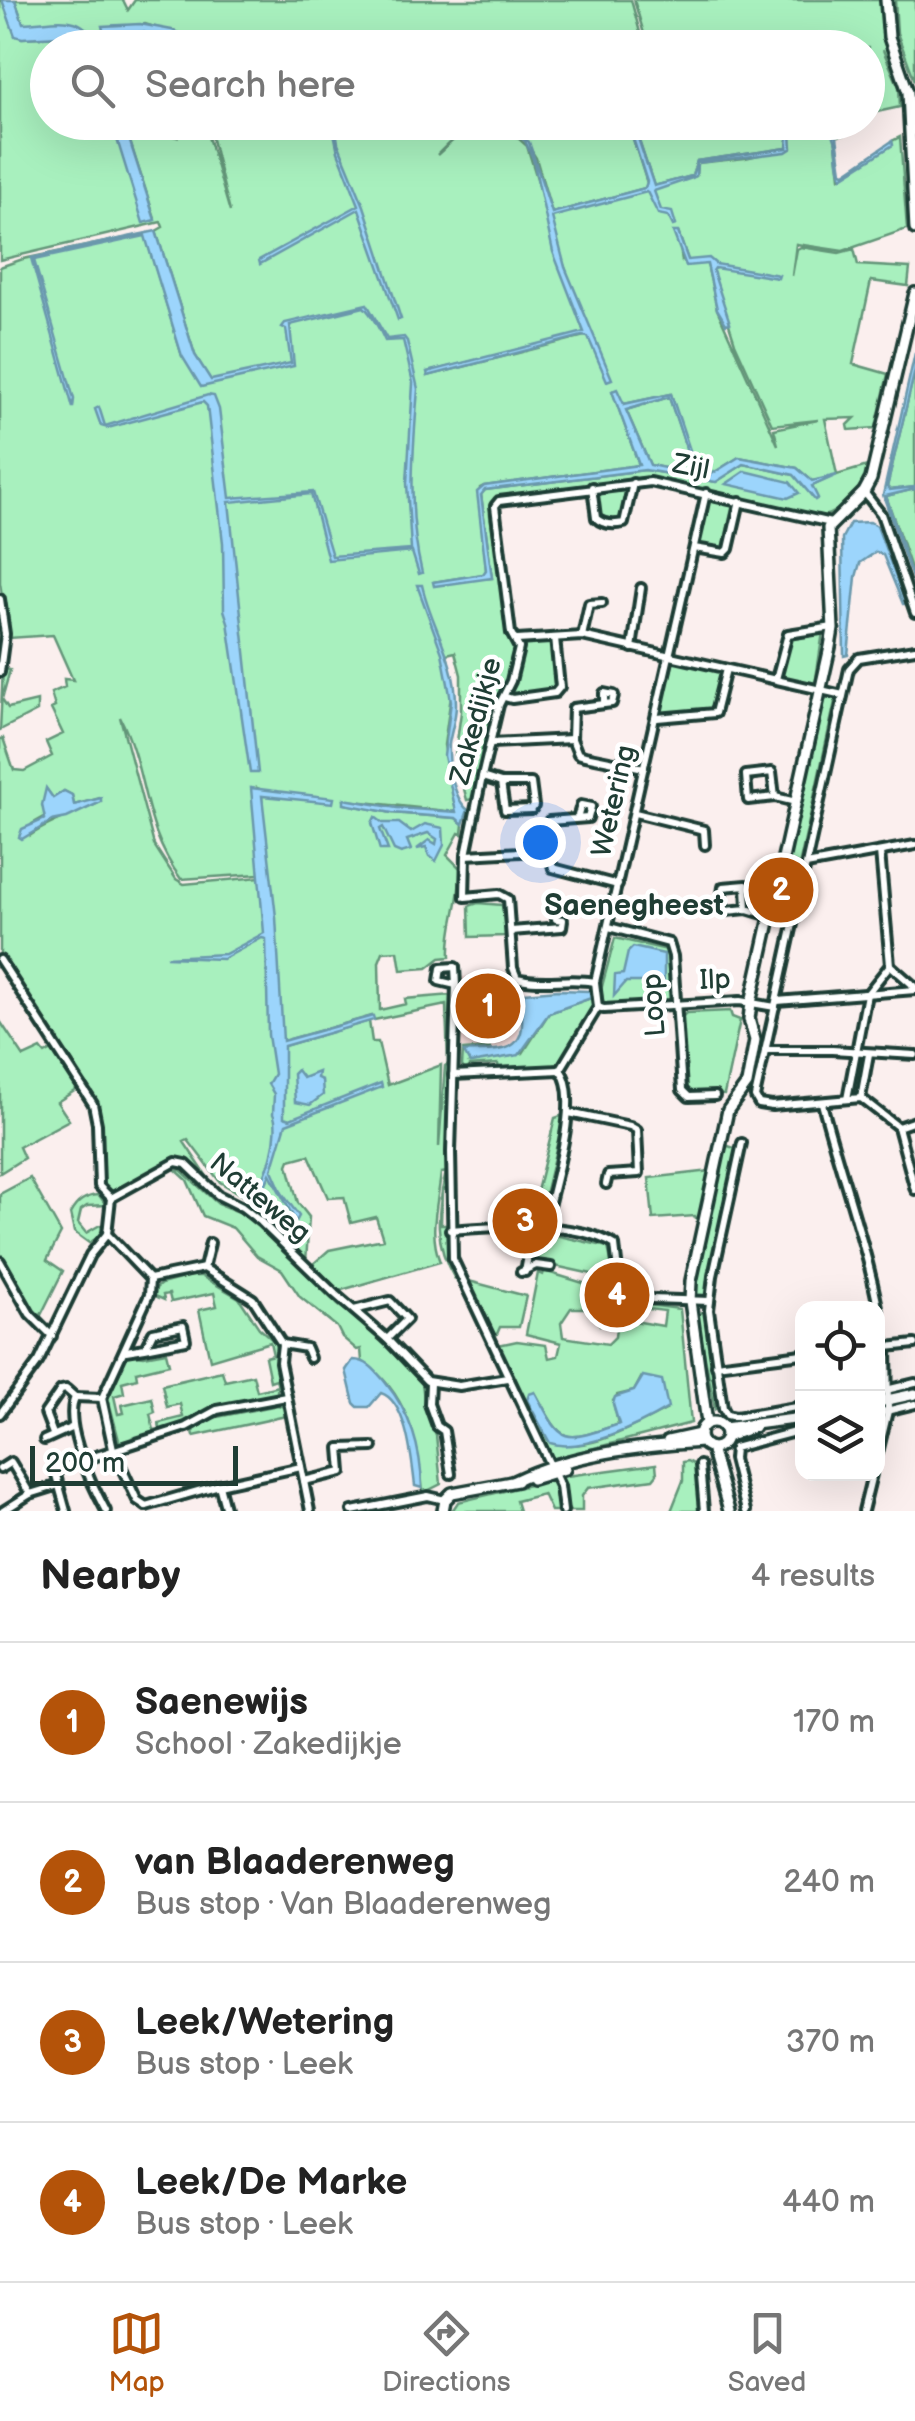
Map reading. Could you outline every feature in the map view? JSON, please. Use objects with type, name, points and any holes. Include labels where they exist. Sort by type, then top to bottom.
[{"type":"street","points":[[886,0],[889,37],[908,92],[915,229]]},
{"type":"street","points":[[730,1511],[708,1443],[711,1422],[690,1302],[695,1255],[728,1110],[746,1088],[755,1036],[749,1017],[751,1002],[833,627],[828,534],[831,523],[864,492],[875,466],[915,293]]},
{"type":"street","name":"Zijl","points":[[499,501],[650,482],[831,523]]},
{"type":"street","name":"Zijl","points":[[592,487],[596,518],[618,524],[624,523],[633,483]]},
{"type":"street","points":[[864,492],[880,514],[915,613]]},
{"type":"street","name":"Wetering","points":[[598,1007],[595,982],[706,493]]},
{"type":"street","name":"Zakedijkje","points":[[499,501],[495,506],[511,633],[520,648],[499,706],[482,776],[466,856],[466,897],[504,896],[510,904],[512,931]]},
{"type":"street","name":"Zijl","points":[[694,548],[724,552],[729,549],[740,501]]},
{"type":"street","points":[[632,648],[641,588]]},
{"type":"street","points":[[0,599],[5,641],[0,672]]},
{"type":"street","points":[[582,636],[589,604],[602,602]]},
{"type":"street","points":[[776,679],[788,634],[833,627]]},
{"type":"street","points":[[517,640],[582,636],[843,694]]},
{"type":"street","points":[[504,696],[512,700],[556,693],[560,688],[555,638]]},
{"type":"street","points":[[915,648],[856,659],[849,668],[755,1096],[764,1106],[861,1098],[898,1127],[915,1190]]},
{"type":"street","points":[[657,718],[715,713],[726,669]]},
{"type":"street","points":[[604,704],[573,708],[572,739],[578,754],[644,768]]},
{"type":"street","points":[[491,743],[572,739]]},
{"type":"street","points":[[774,797],[772,772],[746,775],[748,800],[774,797],[796,802]]},
{"type":"street","points":[[482,776],[502,783],[530,783],[534,806],[505,810],[502,783]]},
{"type":"street","points":[[635,813],[704,830],[705,845]]},
{"type":"street","points":[[577,819],[548,821],[549,854],[554,868],[618,884]]},
{"type":"street","points":[[806,865],[915,845]]},
{"type":"street","points":[[466,856],[542,851],[549,854]]},
{"type":"street","points":[[880,852],[890,966],[915,989]]},
{"type":"street","points":[[747,909],[746,885],[723,888],[721,900],[726,911],[747,909],[770,916]]},
{"type":"street","points":[[556,919],[563,920],[562,927],[512,931],[512,968],[517,978],[595,982]]},
{"type":"street","name":"Loop","points":[[609,927],[669,943],[682,1090],[689,1097],[715,1096]]},
{"type":"street","points":[[0,960],[93,1104],[98,1124],[99,1182],[104,1193],[112,1198],[106,1234],[90,1255],[39,1360],[0,1414]]},
{"type":"street","points":[[848,1099],[867,994],[890,966]]},
{"type":"street","points":[[456,986],[452,1254],[458,1276],[564,1497],[563,1511]]},
{"type":"street","name":"Ilp","points":[[598,1007],[776,1004],[915,989]]},
{"type":"street","points":[[560,1070],[598,1007]]},
{"type":"street","points":[[766,1050],[915,1056]]},
{"type":"street","points":[[861,1098],[869,1054]]},
{"type":"street","points":[[452,1076],[560,1070]]},
{"type":"street","points":[[544,1226],[569,1113],[566,1077],[560,1070]]},
{"type":"street","points":[[822,1103],[878,1301]]},
{"type":"street","points":[[569,1113],[637,1130],[639,1173],[608,1176],[606,1184]]},
{"type":"street","points":[[898,1127],[915,1121]]},
{"type":"street","points":[[742,1143],[710,1302],[716,1365],[730,1416],[795,1407]]},
{"type":"street","name":"Natteweg","points":[[112,1198],[170,1163],[180,1162],[218,1195],[261,1222],[430,1382]]},
{"type":"street","points":[[450,1230],[544,1226],[613,1242],[620,1298],[710,1302]]},
{"type":"street","points":[[106,1234],[150,1279]]},
{"type":"street","points":[[204,1268],[210,1243]]},
{"type":"street","points":[[530,1244],[523,1272],[536,1265],[551,1267]]},
{"type":"street","points":[[0,1262],[30,1314],[52,1336]]},
{"type":"street","points":[[150,1279],[204,1268],[253,1299],[282,1344],[280,1362],[310,1511]]},
{"type":"street","points":[[150,1279],[148,1295],[102,1398],[113,1449],[137,1500],[144,1508],[219,1485],[301,1468]]},
{"type":"street","points":[[354,1310],[390,1301],[406,1319],[387,1339]]},
{"type":"street","points":[[125,1352],[186,1340],[183,1326],[153,1332],[145,1348]]},
{"type":"street","points":[[282,1344],[306,1348],[310,1358]]},
{"type":"street","points":[[885,1345],[915,1344]]},
{"type":"street","points":[[716,1365],[795,1355]]},
{"type":"street","points":[[451,1474],[444,1431],[437,1426],[430,1404],[430,1382],[459,1386],[507,1378]]},
{"type":"street","points":[[885,1401],[915,1384]]},
{"type":"street","points":[[53,1434],[46,1413],[61,1390],[66,1389],[75,1398],[102,1398]]},
{"type":"street","points":[[885,1401],[915,1394]]},
{"type":"street","points":[[66,1511],[58,1470],[186,1428],[217,1410],[286,1397]]},
{"type":"street","points":[[75,1398],[70,1409],[73,1427],[106,1511]]},
{"type":"street","points":[[885,1401],[915,1404]]},
{"type":"street","points":[[352,1511],[428,1496],[444,1506],[456,1492],[530,1480],[584,1460],[708,1443],[725,1433],[795,1419]]},
{"type":"street","points":[[711,1422],[725,1433]]},
{"type":"street","points":[[44,1440],[73,1427]]},
{"type":"street","points":[[746,1511],[733,1459],[735,1447],[795,1432]]},
{"type":"street","points":[[304,1481],[342,1472],[340,1448],[373,1447]]},
{"type":"street","points":[[0,1468],[10,1462],[30,1494]]},
{"type":"street","points":[[700,1465],[704,1511]]},
{"type":"street","points":[[863,1511],[870,1481]]},
{"type":"street","points":[[3,1511],[30,1494],[59,1485]]},
{"type":"street","points":[[219,1485],[226,1511]]},
{"type":"shaded area","points":[[512,974],[519,1035],[516,1043],[505,1048],[459,1048],[461,977]]},
{"type":"green space","points":[[0,0],[15,35],[30,38],[30,140],[120,140],[155,219],[129,140],[209,140],[230,212],[212,140],[452,140],[437,155],[453,140],[520,140],[527,146],[549,217],[696,176],[697,163],[791,148],[791,140],[836,140],[840,177],[900,137],[907,229],[843,251],[796,244],[792,276],[797,249],[801,247],[839,253],[854,249],[858,265],[910,268],[908,286],[871,281],[853,364],[888,374],[876,428],[849,430],[848,425],[855,418],[825,419],[837,475],[871,465],[852,496],[823,516],[646,477],[498,497],[491,502],[490,515],[509,636],[515,647],[503,694],[497,700],[474,799],[467,800],[455,756],[461,675],[455,652],[447,654],[453,682],[444,745],[456,812],[344,800],[345,804],[392,813],[456,818],[463,824],[462,834],[459,833],[447,855],[460,868],[450,957],[440,958],[427,968],[401,970],[398,951],[383,952],[379,962],[380,1010],[406,1004],[405,999],[452,995],[447,1189],[442,1190],[446,1172],[441,1173],[434,1229],[440,1262],[338,1291],[313,1264],[329,1250],[383,1239],[376,1217],[351,1223],[344,1197],[328,1198],[309,1155],[290,1160],[288,1165],[298,1203],[309,1217],[306,1262],[251,1211],[271,1220],[269,1212],[220,1182],[188,1140],[184,1142],[212,1184],[179,1158],[108,1193],[102,1176],[95,1101],[0,954],[0,739],[3,738],[14,770],[24,771],[52,756],[46,742],[63,734],[51,709],[55,707],[51,693],[65,687],[64,679],[73,680],[53,635],[9,638],[0,583],[0,267],[145,234],[182,356],[210,380],[195,355],[156,231],[163,227],[161,222],[0,260]],"holes":[[[678,232],[688,260],[779,276],[715,267],[712,271],[735,343],[772,425],[818,420],[774,429],[778,445],[717,309],[707,264],[682,261]],[[558,249],[589,335],[428,376],[428,372],[584,333]],[[612,390],[624,404],[671,394],[693,468],[669,397],[626,410],[650,465],[707,477],[739,457],[797,468],[812,481],[829,478],[812,486],[794,475],[744,464],[716,482],[645,470],[485,490],[481,494],[492,578],[433,582],[484,574],[480,488],[639,465]],[[120,717],[159,839],[181,879],[259,874],[257,788],[274,795],[262,795],[265,930],[260,877],[184,884],[176,879],[154,845]],[[47,790],[53,798],[64,791],[72,795],[74,805],[100,798],[101,802],[31,835],[32,824],[46,816]],[[446,1005],[448,1064],[439,1147],[441,1065],[388,1085],[378,1042],[372,1042],[369,1021],[284,1046],[283,1041],[372,1016],[374,1020]]]},
{"type":"green space","points":[[15,0],[123,0],[128,10],[135,0],[631,0],[639,30],[165,30],[145,24],[121,30],[67,30],[23,23]]},
{"type":"green space","points":[[634,0],[882,0],[884,30],[643,30]]},
{"type":"green space","points":[[895,0],[915,0],[915,81],[897,33]]},
{"type":"green space","points":[[885,34],[901,87],[885,54]]},
{"type":"green space","points":[[885,55],[899,87],[900,107],[885,110]]},
{"type":"green space","points":[[525,140],[633,140],[647,183],[645,188],[552,213],[536,158]]},
{"type":"green space","points":[[639,140],[788,140],[787,148],[697,161],[692,176],[654,186]]},
{"type":"green space","points":[[915,370],[915,487],[890,490],[887,487]]},
{"type":"green space","points":[[626,489],[623,516],[614,520],[600,518],[596,494]]},
{"type":"green space","points":[[915,489],[915,580],[886,496]]},
{"type":"green space","points":[[705,499],[733,504],[723,549],[697,545]]},
{"type":"green space","points":[[823,632],[815,685],[781,676],[792,635]]},
{"type":"green space","points":[[552,641],[557,692],[549,697],[509,696],[523,644]]},
{"type":"green space","points":[[674,661],[723,671],[713,711],[659,715]]},
{"type":"green space","points":[[3,668],[10,670],[2,699],[8,708],[37,701],[37,711],[0,730]]},
{"type":"green space","points":[[823,697],[836,697],[787,921],[784,917],[776,918]]},
{"type":"green space","points":[[502,905],[506,936],[470,937],[469,906]]},
{"type":"green space","points":[[615,938],[667,950],[670,1001],[610,1007],[604,1004],[601,990]]},
{"type":"green space","points":[[591,998],[593,1006],[555,1068],[499,1069],[498,1064],[469,1066],[469,1071],[465,1071],[462,1066],[463,1050],[491,1048],[480,1051],[470,1062],[523,1053],[549,1013]]},
{"type":"green space","points":[[730,1011],[732,1017],[740,1020],[724,1095],[686,1092],[681,1018],[686,1013]]},
{"type":"green space","points":[[0,1021],[24,1057],[41,1049],[45,1054],[54,1049],[79,1088],[57,1102],[69,1120],[19,1147],[24,1158],[0,1173]]},
{"type":"green space","points":[[564,1115],[538,1224],[529,1224],[555,1118]]},
{"type":"green space","points":[[728,1146],[738,1149],[708,1290],[705,1297],[696,1296],[698,1264],[722,1152]]},
{"type":"green space","points":[[181,1170],[218,1204],[252,1217],[422,1383],[436,1435],[441,1484],[423,1493],[408,1420],[390,1387],[362,1361],[361,1349],[342,1337],[337,1327],[300,1297],[282,1270],[257,1256],[233,1228],[203,1216],[187,1180],[177,1171]]},
{"type":"green space","points":[[711,1171],[698,1223],[695,1216],[653,1219],[649,1178]]},
{"type":"green space","points":[[30,1178],[61,1233],[47,1260],[63,1271],[39,1319],[0,1256],[0,1194]]},
{"type":"green space","points":[[442,1192],[441,1224],[446,1224],[455,1279],[440,1240]]},
{"type":"green space","points":[[99,1195],[106,1205],[87,1206],[81,1210],[78,1223],[86,1233],[105,1226],[103,1234],[89,1243],[74,1232],[70,1214],[82,1200]]},
{"type":"green space","points":[[532,1233],[608,1247],[615,1279],[532,1261]]},
{"type":"green space","points":[[544,1271],[616,1289],[615,1304],[604,1322],[600,1325],[588,1308],[571,1308],[561,1323],[563,1337],[608,1344],[615,1337],[617,1318],[663,1326],[665,1311],[624,1306],[624,1302],[680,1309],[691,1423],[552,1459],[548,1456],[494,1346],[517,1341],[546,1345],[549,1358],[558,1356],[561,1343],[526,1334],[538,1273],[543,1275]],"holes":[[[641,1378],[666,1410],[608,1437],[577,1445],[562,1444],[548,1440],[527,1400],[535,1392],[559,1430],[574,1436],[618,1424],[613,1401],[617,1395],[634,1391]]]},
{"type":"green space","points":[[201,1276],[239,1298],[259,1328],[275,1342],[277,1384],[276,1379],[270,1381],[265,1357],[273,1355],[270,1342],[210,1360],[199,1310],[217,1306],[214,1293],[171,1302],[169,1294],[163,1295],[164,1300],[155,1296],[161,1284]]},
{"type":"green space","points":[[465,1280],[526,1296],[519,1327],[500,1327],[497,1334],[489,1332]]},
{"type":"green space","points":[[707,1309],[721,1404],[715,1409],[697,1315]]},
{"type":"green space","points":[[166,1352],[169,1364],[136,1372],[137,1378],[122,1382],[124,1393],[114,1396],[118,1414],[124,1413],[122,1405],[152,1398],[154,1430],[160,1429],[159,1423],[183,1417],[180,1404],[167,1407],[162,1385],[222,1371],[225,1381],[253,1375],[257,1391],[277,1386],[277,1395],[205,1413],[175,1430],[120,1444],[107,1394],[128,1354]]},
{"type":"green space","points":[[284,1407],[286,1416],[194,1436],[193,1430],[212,1418]]},
{"type":"green space","points":[[683,1462],[697,1466],[701,1511],[671,1511],[683,1481]]},
{"type":"green space","points":[[656,1464],[653,1479],[588,1488],[582,1496],[582,1511],[567,1511],[559,1477]]},
{"type":"green space","points":[[554,1479],[561,1511],[551,1511],[543,1494],[516,1501],[519,1511],[452,1511],[458,1502]]},
{"type":"water","points":[[2,0],[15,0],[23,23],[68,21],[87,30],[30,30],[30,38],[15,36]]},
{"type":"water","points":[[140,24],[172,30],[103,30],[102,26]]},
{"type":"water","points":[[117,140],[129,140],[155,220],[143,223]]},
{"type":"water","points":[[336,140],[364,206],[401,319],[398,320],[359,209],[260,264],[259,260],[359,205]]},
{"type":"water","points":[[633,140],[639,140],[654,186],[692,176],[697,161],[787,148],[788,140],[791,140],[792,148],[786,152],[697,163],[696,176],[654,191],[661,210],[672,212],[676,225],[673,226],[668,216],[658,214],[647,192],[552,217],[565,267],[612,379],[607,381],[588,337],[582,336],[428,376],[427,372],[584,332],[553,252],[533,159],[525,141],[529,142],[552,213],[645,188],[647,182]]},
{"type":"water","points":[[835,140],[845,173],[892,141],[893,145],[842,177]]},
{"type":"water","points":[[156,231],[195,355],[211,380],[291,363],[286,329],[282,327],[285,323],[367,304],[387,339],[404,337],[407,341],[418,389],[413,504],[422,573],[419,574],[412,552],[328,560],[311,494],[229,502],[258,773],[250,773],[224,610],[223,543],[207,406],[203,402],[108,428],[101,426],[95,409],[99,407],[105,426],[214,396],[230,498],[313,492],[332,556],[411,550],[407,483],[413,383],[403,340],[385,341],[364,307],[290,325],[294,366],[201,387],[182,356],[145,236],[34,260],[74,399],[73,408],[31,258]]},
{"type":"water","points":[[673,232],[678,232],[688,260],[709,258],[716,264],[779,275],[778,278],[715,268],[730,323],[726,324],[717,309],[707,264],[686,266]]},
{"type":"water","points":[[915,353],[915,370],[887,487],[915,489],[886,496],[915,586],[883,495]]},
{"type":"water","points":[[617,389],[624,404],[671,394],[696,468],[693,469],[669,397],[626,410],[650,465],[707,477],[739,457],[797,468],[812,481],[837,475],[812,486],[818,498],[815,500],[794,475],[744,464],[716,482],[645,470],[485,490],[481,495],[492,578],[434,586],[433,582],[483,574],[486,570],[477,492],[484,486],[639,465],[612,391]]},
{"type":"water","points":[[745,471],[790,482],[799,493],[788,498],[726,484]]},
{"type":"water","points":[[870,522],[877,526],[906,604],[883,555],[876,552],[860,563],[848,655],[844,656],[842,538],[850,523]]},
{"type":"water","points":[[417,585],[422,585],[455,689],[449,761],[455,789],[468,810],[463,824],[456,818],[344,804],[344,799],[456,812],[444,756],[451,701],[442,653]]},
{"type":"water","points":[[46,788],[53,798],[64,791],[72,795],[74,805],[101,798],[101,802],[52,821],[22,839],[22,829],[45,819],[42,805]]},
{"type":"water","points":[[251,788],[334,798],[333,803],[262,796],[276,917],[283,1041],[373,1016],[374,1020],[284,1046],[284,1117],[290,1119],[381,1083],[382,1087],[286,1124],[272,1170],[282,1193],[299,1216],[290,1233],[300,1241],[298,1244],[280,1228],[287,1228],[295,1220],[270,1174],[265,1186],[268,1192],[255,1189],[269,1166],[275,1131],[274,1094],[268,1084],[274,1074],[268,1035],[266,939],[223,959],[166,957],[225,954],[264,933]]},
{"type":"water","points":[[375,817],[383,823],[399,823],[411,832],[425,824],[443,828],[444,845],[436,861],[426,847],[417,849],[429,840],[436,844],[437,839],[428,833],[407,840],[411,850],[401,853],[394,850],[383,827],[380,829],[388,850],[380,850],[372,823]]},
{"type":"water","points":[[633,947],[664,954],[664,987],[654,989],[645,982],[626,982],[614,996],[615,975],[623,974]]},
{"type":"water","points":[[590,991],[591,998],[549,1013],[519,1055],[470,1063],[464,1052],[501,1049],[516,1042],[522,1025],[524,993]]},
{"type":"water","points":[[297,1070],[303,1078],[318,1072],[317,1078],[322,1080],[323,1095],[310,1105],[295,1102],[293,1074]]},
{"type":"water","points":[[353,1360],[375,1370],[402,1406],[417,1445],[422,1488],[415,1486],[407,1434],[390,1398],[381,1393],[369,1407],[354,1403],[346,1370]]},
{"type":"water","points":[[643,1376],[662,1380],[668,1408],[594,1441],[550,1443],[527,1400],[535,1392],[558,1430],[565,1435],[585,1435],[619,1424],[613,1404],[615,1397],[634,1391]]},
{"type":"place","name":"van Blaaderenweg","points":[[781,890]]},
{"type":"place","name":"Saenewijs","points":[[488,1006]]},
{"type":"place","name":"Leek/Wetering","points":[[525,1221]]},
{"type":"place","name":"Leek/De Marke","points":[[617,1295]]},
{"type":"district","name":"Saenegheest","points":[[634,906]]}]
